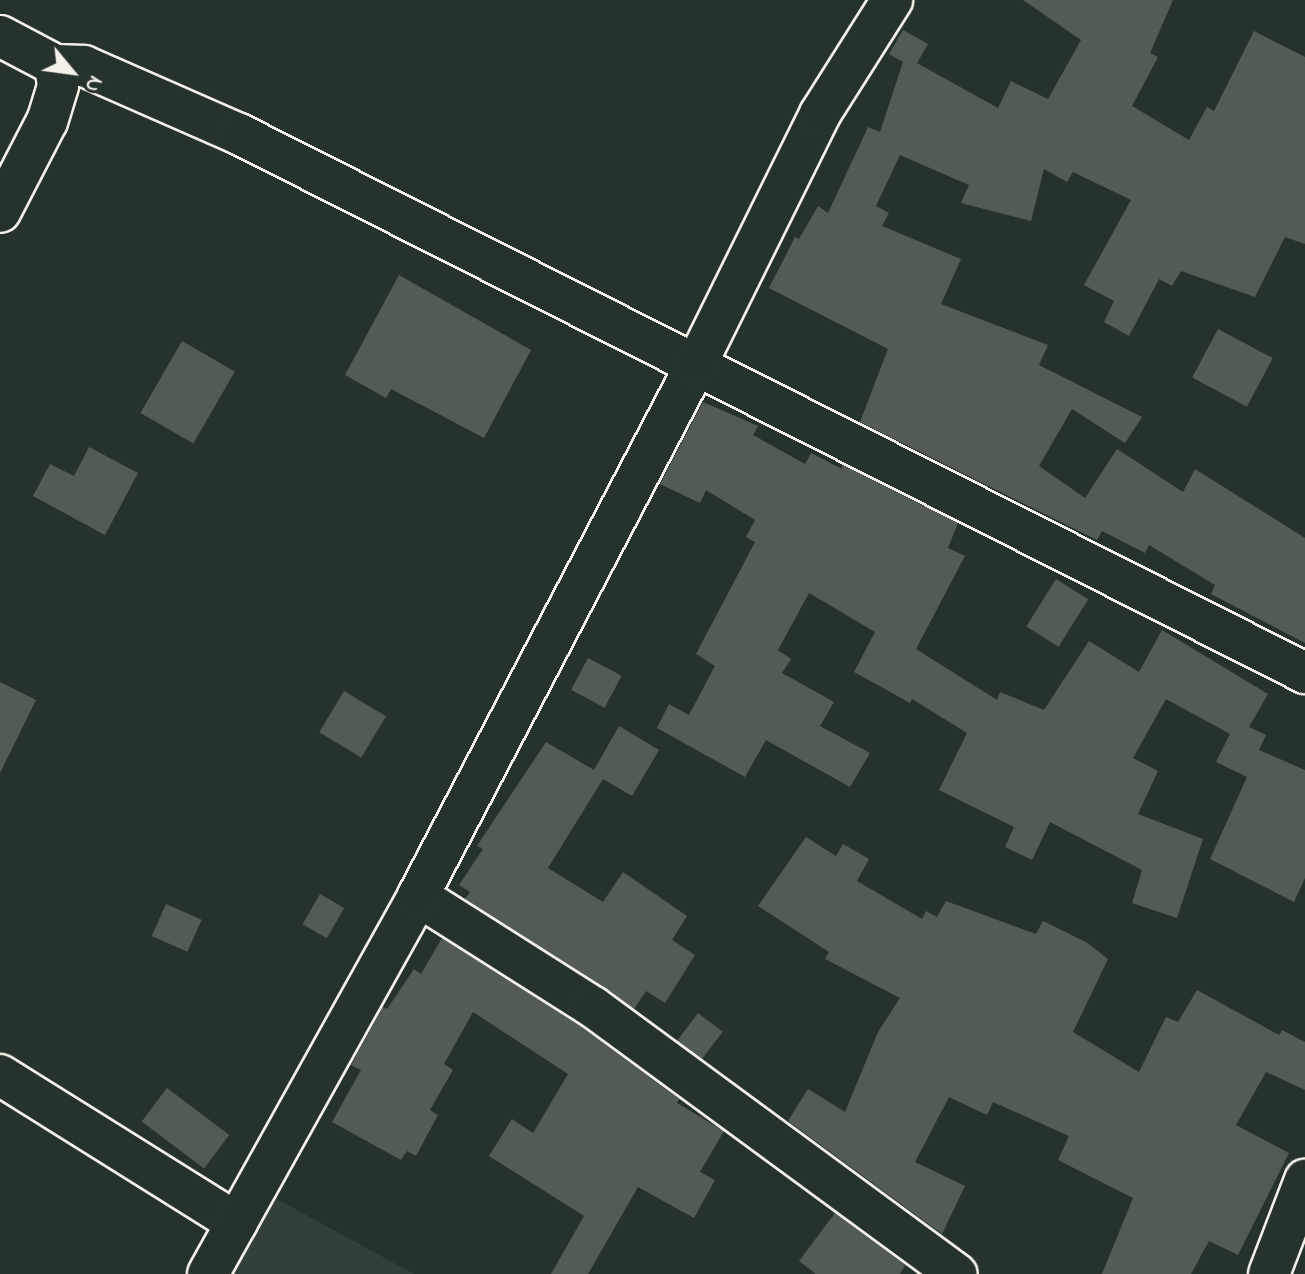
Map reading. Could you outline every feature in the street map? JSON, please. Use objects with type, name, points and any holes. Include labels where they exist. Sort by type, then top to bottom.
[{"type":"street","points":[[208,1274],[418,896],[696,365],[820,114],[892,0]]},
{"type":"street","points":[[0,36],[55,65],[84,66],[226,128],[1305,673]]},
{"type":"street","points":[[0,212],[55,100],[55,65]]},
{"type":"street","points":[[418,896],[593,1007],[957,1274]]},
{"type":"street","points":[[0,1075],[237,1223]]},
{"type":"street","points":[[1269,1274],[1305,1180]]},
{"type":"shaded area","points":[[273,1197],[414,1274],[231,1274]]},
{"type":"building","points":[[1023,0],[1173,0],[1150,53],[1158,57],[1132,106],[1189,140],[1207,107],[1214,111],[1254,31],[1305,57],[1305,244],[1285,237],[1255,297],[1181,271],[1172,286],[1159,279],[1129,336],[1104,322],[1114,301],[1084,285],[1131,200],[1073,172],[1067,182],[1044,169],[1031,221],[961,203],[969,185],[900,155],[876,206],[889,213],[882,226],[961,259],[941,304],[1048,345],[1039,365],[1142,417],[1125,443],[1072,409],[1039,466],[1085,498],[1117,449],[1183,492],[1195,469],[1305,538],[1305,643],[1211,594],[1215,585],[1149,545],[1145,553],[1102,531],[1097,540],[860,422],[888,349],[769,288],[795,237],[799,239],[818,206],[828,213],[868,127],[880,132],[903,62],[889,54],[903,30],[928,44],[917,63],[998,108],[1011,81],[1048,99],[1081,40]]},
{"type":"building","points":[[399,275],[531,350],[484,438],[391,389],[386,398],[345,375]]},
{"type":"building","points":[[1218,329],[1273,358],[1247,407],[1192,378]]},
{"type":"building","points":[[182,341],[235,372],[193,443],[140,413]]},
{"type":"building","points":[[703,402],[758,426],[753,435],[805,464],[811,453],[842,469],[843,465],[958,523],[948,548],[965,556],[916,649],[997,700],[1000,692],[1044,710],[1089,641],[1139,672],[1162,630],[1268,694],[1249,727],[1266,735],[1259,750],[1305,770],[1305,878],[1294,902],[1210,859],[1247,777],[1216,762],[1230,734],[1166,699],[1133,758],[1158,771],[1138,814],[1203,839],[1177,918],[1132,903],[1142,870],[1050,822],[1032,860],[1005,847],[1014,827],[939,790],[967,733],[912,699],[910,703],[854,672],[875,632],[809,593],[778,650],[791,659],[782,673],[834,702],[820,726],[870,753],[850,787],[766,740],[745,777],[657,728],[669,704],[689,715],[715,666],[696,654],[755,542],[746,537],[755,520],[706,490],[700,503],[660,484]]},
{"type":"building","points":[[89,447],[138,473],[105,535],[33,496],[50,464],[74,476]]},
{"type":"building","points":[[1056,579],[1088,599],[1059,647],[1026,626]]},
{"type":"building","points":[[588,658],[622,676],[605,708],[571,690]]},
{"type":"building","points":[[0,682],[36,700],[0,773]]},
{"type":"building","points":[[344,691],[386,716],[361,757],[319,732]]},
{"type":"building","points":[[619,726],[659,750],[632,796],[603,779],[548,868],[603,902],[623,872],[687,916],[672,940],[695,955],[665,1003],[646,991],[634,1009],[465,899],[470,892],[459,885],[483,849],[477,846],[546,742],[594,770]]},
{"type":"building","points":[[806,837],[836,856],[843,844],[869,859],[857,881],[922,919],[926,911],[937,917],[946,901],[1036,934],[1043,921],[1086,942],[1108,959],[1073,1032],[1139,1072],[1166,1017],[1178,1022],[1197,990],[1279,1035],[1282,1030],[1305,1042],[1305,1090],[1266,1072],[1236,1125],[1289,1153],[1238,1255],[1209,1241],[1191,1274],[1102,1274],[1133,1198],[1058,1160],[1069,1136],[993,1102],[987,1115],[949,1097],[915,1162],[965,1186],[942,1234],[788,1121],[808,1089],[845,1112],[878,1032],[900,998],[825,959],[829,952],[758,906]]},
{"type":"building","points":[[320,894],[344,908],[327,938],[302,924]]},
{"type":"building","points":[[166,904],[202,920],[187,952],[152,936]]},
{"type":"building","points":[[442,938],[580,1026],[679,1099],[677,1103],[724,1131],[700,1172],[715,1180],[694,1218],[638,1187],[588,1274],[551,1274],[584,1216],[489,1156],[512,1119],[533,1133],[568,1074],[473,1012],[444,1064],[453,1070],[430,1110],[438,1115],[416,1156],[407,1151],[401,1160],[332,1122],[361,1070],[351,1065],[383,1007],[387,1009],[414,969],[421,974]]},
{"type":"building","points":[[698,1013],[723,1032],[702,1060],[677,1041]]},
{"type":"building","points":[[167,1088],[229,1135],[204,1168],[142,1122]]},
{"type":"building","points":[[835,1213],[905,1265],[900,1274],[816,1274],[799,1261]]}]
